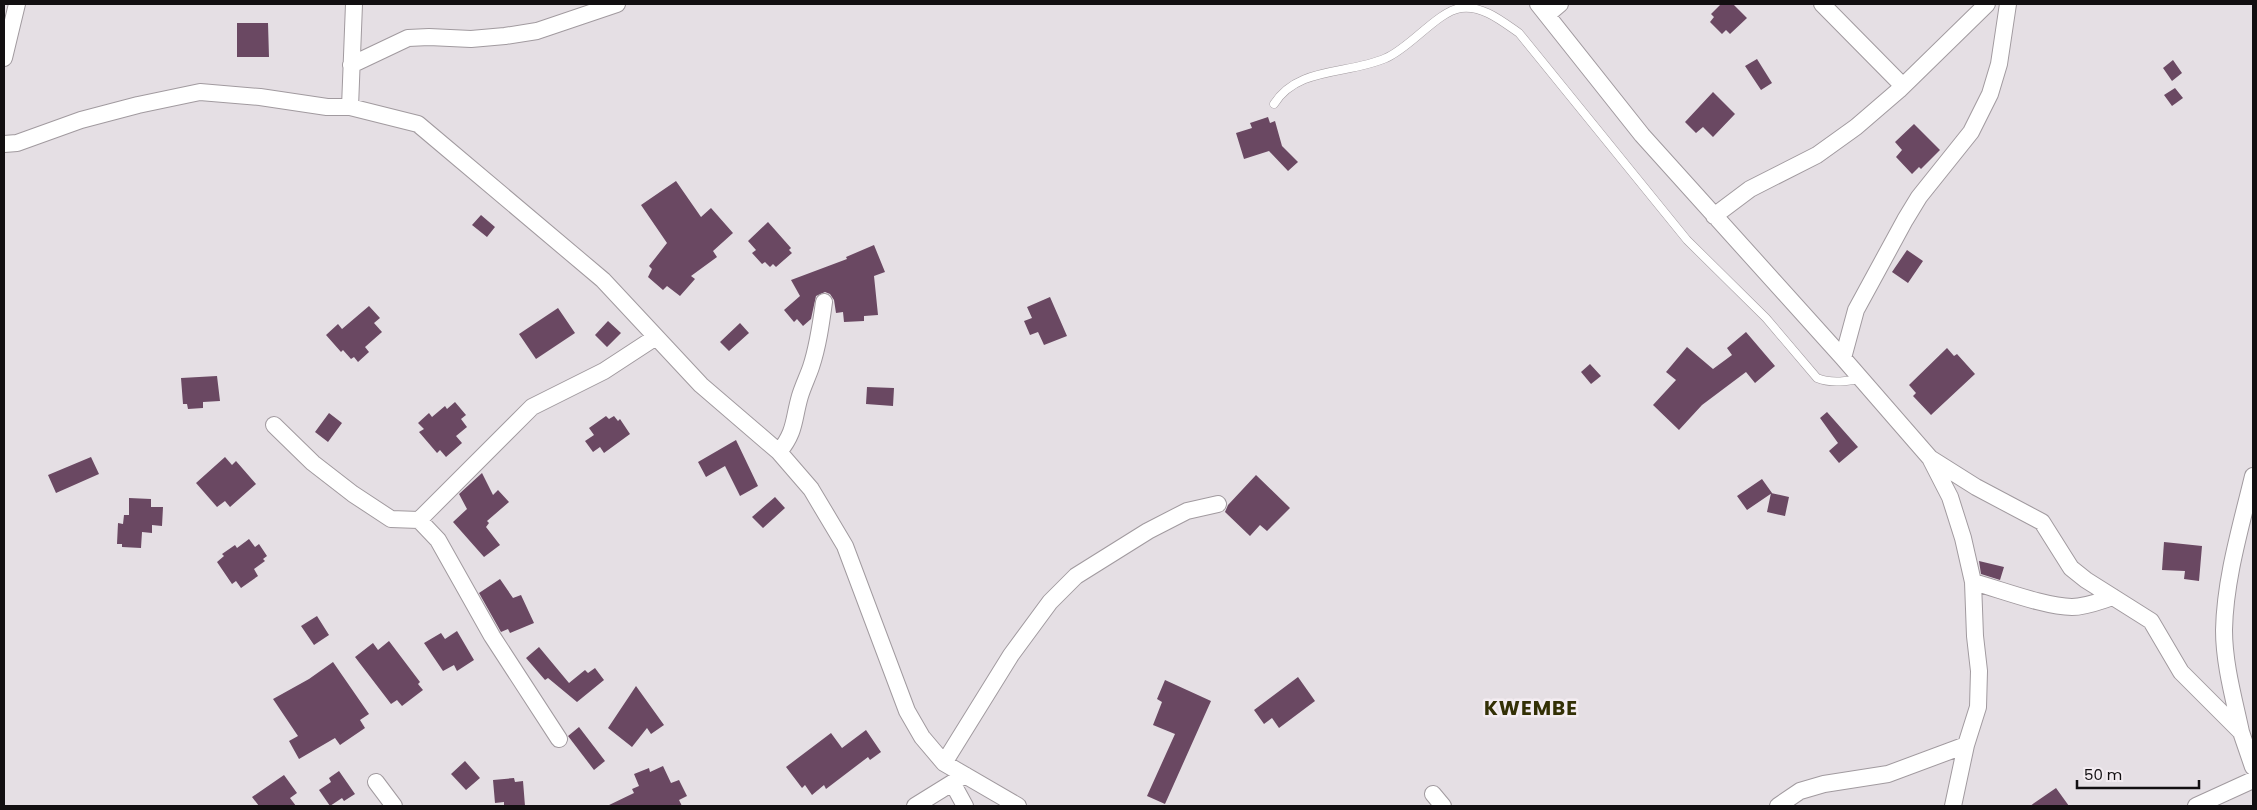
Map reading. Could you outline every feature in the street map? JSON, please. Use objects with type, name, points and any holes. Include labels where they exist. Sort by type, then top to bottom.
[{"type":"street","points":[[4,58],[17,4]]},
{"type":"street","points":[[350,107],[354,4]]},
{"type":"street","points":[[351,65],[408,38],[471,39],[537,31],[617,4]]},
{"type":"street","points":[[1560,4],[1543,9],[1642,135],[1843,358],[1930,458],[1950,497],[1963,538],[1973,582],[1975,636],[1979,671],[1978,706],[1966,745],[1953,806]]},
{"type":"street","points":[[1822,4],[1903,86]]},
{"type":"street","points":[[1714,216],[1750,189],[1817,155],[1856,127],[1903,86],[1987,4]]},
{"type":"street","points":[[1843,358],[1856,310],[1905,220],[1919,197],[1971,132],[1990,94],[1999,64],[2008,4]]},
{"type":"street","points":[[4,144],[17,143],[81,120],[128,107],[200,92],[260,97],[327,107],[350,107],[418,124],[603,280],[701,385],[779,452],[811,489],[845,546],[907,711],[922,737],[959,780],[1018,806]]},
{"type":"street","points":[[779,452],[788,441],[797,418],[800,397],[812,366],[819,337],[824,302]]},
{"type":"street","points":[[419,520],[532,408],[604,372],[656,337]]},
{"type":"street","points":[[274,425],[312,463],[368,504],[391,519],[419,520],[438,540],[492,636],[559,739]]},
{"type":"street","points":[[1930,458],[1976,487],[2042,522],[2071,568],[2086,580],[2152,621],[2181,672],[2241,732]]},
{"type":"street","points":[[2253,476],[2237,543],[2226,604],[2224,631],[2226,658],[2241,732],[2253,767]]},
{"type":"street","points":[[944,763],[1011,655],[1050,602],[1076,576],[1148,531],[1187,511],[1218,504]]},
{"type":"street","points":[[1973,582],[2071,607],[2085,606],[2113,597]]},
{"type":"street","points":[[1778,806],[1800,791],[1824,784],[1888,774],[1966,745]]},
{"type":"street","points":[[916,806],[959,780]]},
{"type":"street","points":[[959,780],[965,806]]},
{"type":"street","points":[[2196,806],[2253,780]]},
{"type":"street","points":[[376,782],[394,806]]},
{"type":"lane","points":[[1274,104],[1280,94],[1299,80],[1365,66],[1389,57],[1400,51],[1438,20],[1459,8],[1475,9],[1495,16],[1519,33],[1687,240],[1766,318],[1817,378],[1826,382],[1861,380]]},
{"type":"building","points":[[1721,4],[1733,4],[1747,18],[1730,34],[1726,30],[1722,34],[1710,22],[1714,17],[1711,14]]},
{"type":"building","points":[[237,23],[268,23],[269,57],[237,57]]},
{"type":"building","points":[[1757,59],[1772,83],[1761,90],[1745,66]]},
{"type":"building","points":[[2173,60],[2182,73],[2172,81],[2163,68]]},
{"type":"building","points":[[2175,88],[2183,98],[2172,106],[2164,95]]},
{"type":"building","points":[[1713,92],[1735,114],[1713,137],[1703,127],[1696,133],[1685,122]]},
{"type":"building","points":[[1268,117],[1270,123],[1275,121],[1282,146],[1298,162],[1288,171],[1269,151],[1244,159],[1236,133],[1252,128],[1250,123]]},
{"type":"building","points":[[1914,124],[1940,150],[1921,169],[1919,167],[1912,174],[1896,157],[1902,150],[1895,142]]},
{"type":"building","points":[[676,181],[701,217],[711,208],[733,233],[713,251],[717,257],[691,276],[695,279],[680,296],[667,286],[663,290],[648,277],[652,269],[649,266],[667,243],[641,205]]},
{"type":"building","points":[[481,215],[495,227],[487,237],[472,225]]},
{"type":"building","points":[[768,222],[791,248],[789,250],[792,253],[776,267],[773,264],[770,267],[765,262],[762,264],[752,253],[756,250],[748,241]]},
{"type":"building","points":[[874,245],[885,272],[874,276],[878,315],[864,316],[864,321],[844,322],[843,312],[836,313],[834,300],[830,294],[825,292],[816,296],[811,319],[803,326],[797,319],[794,322],[784,310],[800,296],[791,280],[847,259],[846,257]]},
{"type":"building","points":[[1907,250],[1923,261],[1908,283],[1892,272]]},
{"type":"building","points":[[1050,297],[1067,336],[1044,345],[1038,332],[1030,335],[1024,321],[1032,318],[1027,307]]},
{"type":"building","points":[[369,306],[380,318],[374,323],[382,332],[365,347],[369,352],[358,362],[354,357],[351,359],[343,350],[341,352],[326,335],[338,324],[342,329]]},
{"type":"building","points":[[558,308],[575,333],[536,359],[519,334]]},
{"type":"building","points":[[608,321],[621,333],[607,347],[595,335]]},
{"type":"building","points":[[740,323],[749,333],[729,351],[720,342]]},
{"type":"building","points":[[1746,332],[1775,366],[1755,383],[1746,372],[1702,405],[1679,430],[1653,405],[1676,380],[1666,372],[1687,347],[1713,369],[1732,355],[1727,348]]},
{"type":"building","points":[[1947,348],[1954,356],[1957,354],[1975,374],[1931,415],[1913,396],[1916,393],[1909,385]]},
{"type":"building","points":[[1590,364],[1601,376],[1591,384],[1581,372]]},
{"type":"building","points":[[217,376],[220,401],[203,402],[203,408],[188,409],[187,404],[183,404],[181,378]]},
{"type":"building","points":[[867,387],[894,388],[893,406],[866,404]]},
{"type":"building","points":[[455,402],[466,415],[461,419],[467,427],[456,436],[462,443],[446,457],[440,450],[437,453],[419,432],[424,429],[418,423],[429,413],[432,417],[445,406],[447,409]]},
{"type":"building","points":[[1827,412],[1858,447],[1839,463],[1829,451],[1838,443],[1820,418]]},
{"type":"building","points":[[329,413],[342,423],[328,442],[315,432]]},
{"type":"building","points":[[606,416],[609,419],[614,416],[618,421],[620,419],[630,434],[604,453],[600,447],[593,452],[585,441],[594,435],[589,428]]},
{"type":"building","points":[[736,440],[758,486],[740,496],[725,466],[706,477],[698,462]]},
{"type":"building","points":[[91,457],[99,474],[56,493],[48,475]]},
{"type":"building","points":[[225,457],[232,465],[236,461],[256,484],[230,507],[225,501],[217,507],[196,483]]},
{"type":"building","points":[[482,473],[493,495],[498,490],[509,502],[487,521],[489,523],[486,527],[500,545],[484,557],[453,522],[467,509],[459,494]]},
{"type":"building","points":[[1256,475],[1290,508],[1267,531],[1260,525],[1250,536],[1225,512],[1228,505]]},
{"type":"building","points":[[1762,479],[1772,493],[1747,510],[1737,496]]},
{"type":"building","points":[[1771,493],[1789,497],[1785,516],[1767,512]]},
{"type":"building","points":[[775,497],[785,508],[763,528],[752,517]]},
{"type":"building","points":[[129,498],[151,499],[151,507],[163,507],[162,526],[152,525],[152,533],[142,532],[141,548],[122,547],[122,544],[117,544],[118,523],[123,524],[124,515],[129,515]]},
{"type":"building","points":[[249,539],[255,547],[259,544],[267,556],[263,559],[265,561],[254,569],[258,576],[241,588],[236,581],[232,584],[217,562],[224,556],[222,554],[235,545],[237,548]]},
{"type":"building","points":[[2164,542],[2202,546],[2199,581],[2184,579],[2185,571],[2162,570]]},
{"type":"building","points":[[1979,561],[2004,567],[2000,580],[1981,574]]},
{"type":"building","points":[[500,579],[513,598],[521,595],[534,623],[510,633],[508,629],[501,632],[479,593]]},
{"type":"building","points":[[317,616],[329,635],[314,645],[301,626]]},
{"type":"building","points":[[457,631],[474,660],[457,671],[454,665],[443,671],[424,643],[441,633],[445,639]]},
{"type":"building","points":[[389,641],[420,682],[418,684],[423,690],[402,706],[397,700],[391,704],[355,657],[373,643],[378,650]]},
{"type":"building","points":[[539,647],[569,683],[585,670],[588,673],[595,668],[604,680],[577,702],[548,678],[545,680],[526,658]]},
{"type":"building","points":[[333,662],[369,714],[360,720],[365,728],[340,745],[335,738],[299,759],[289,741],[298,736],[273,699],[309,679]]},
{"type":"building","points":[[1298,677],[1315,701],[1279,728],[1272,718],[1264,724],[1254,710]]},
{"type":"building","points":[[1165,680],[1211,701],[1165,804],[1147,796],[1175,734],[1153,725],[1162,702],[1157,699]]},
{"type":"building","points":[[636,686],[664,725],[651,734],[647,728],[632,747],[608,728]]},
{"type":"building","points":[[579,727],[605,761],[594,770],[568,736]]},
{"type":"building","points":[[866,730],[881,752],[870,760],[868,757],[826,789],[824,785],[812,795],[805,785],[802,788],[786,767],[831,733],[842,748]]},
{"type":"building","points":[[465,761],[480,778],[466,790],[451,774]]},
{"type":"building","points":[[663,766],[671,783],[679,780],[687,796],[679,800],[682,806],[607,806],[634,793],[632,789],[639,786],[634,774],[649,768],[650,772]]},
{"type":"building","points":[[339,771],[355,794],[344,801],[342,798],[330,806],[319,790],[331,782],[329,778]]},
{"type":"building","points":[[284,775],[297,793],[290,798],[296,806],[259,806],[252,797]]},
{"type":"building","points":[[514,778],[515,782],[523,781],[525,806],[504,806],[504,802],[495,803],[493,780]]},
{"type":"building","points":[[2056,788],[2069,806],[2030,806]]},
{"type":"district","name":"KWEMBE","points":[[1531,708]]}]
